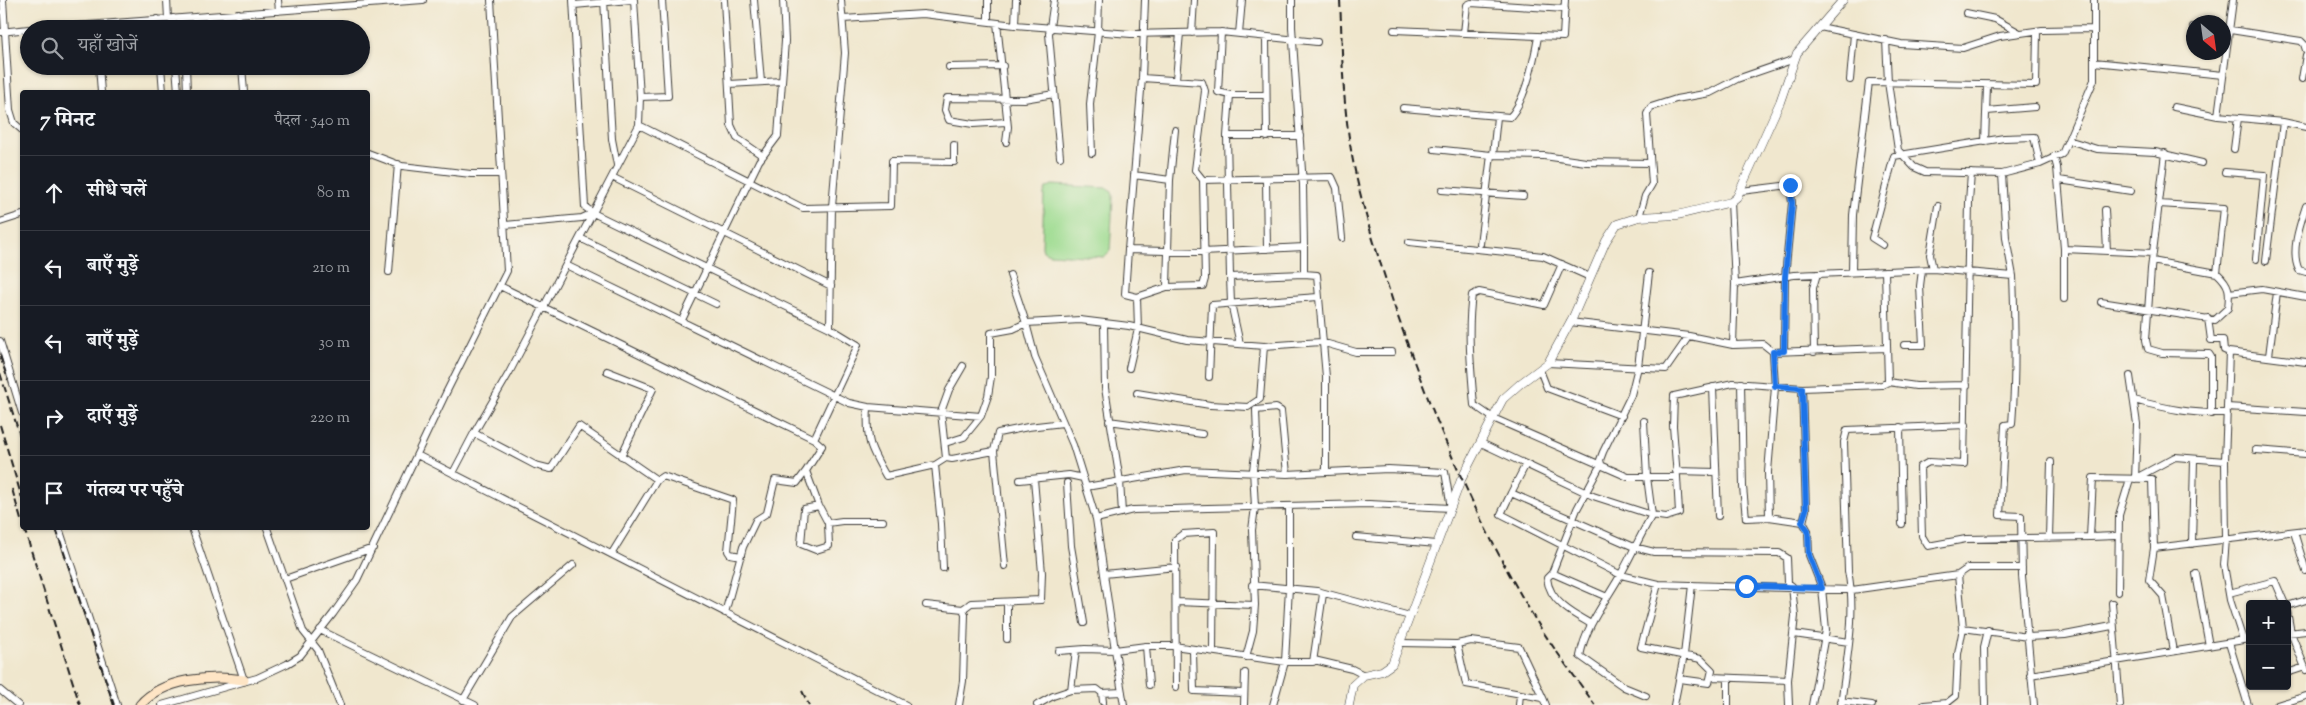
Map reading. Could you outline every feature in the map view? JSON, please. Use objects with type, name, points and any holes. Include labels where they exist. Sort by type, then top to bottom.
[{"type":"main road","points":[[140,705],[166,686],[228,678],[244,680]]},
{"type":"street","points":[[3,0],[3,31],[10,110],[14,123],[20,128]]},
{"type":"street","points":[[167,0],[170,18]]},
{"type":"street","points":[[278,0],[279,10]]},
{"type":"street","points":[[158,20],[423,0]]},
{"type":"street","points":[[162,705],[244,680],[257,678],[300,656],[357,580],[508,271],[491,0]]},
{"type":"street","points":[[453,473],[545,306],[566,264],[580,238],[593,213],[612,177],[618,166],[639,125],[640,97],[632,0],[573,2],[586,207],[593,213],[830,328],[858,345],[814,439]]},
{"type":"street","points":[[640,97],[668,96],[662,0]]},
{"type":"street","points":[[724,0],[731,125],[737,138],[763,156]]},
{"type":"street","points":[[754,0],[761,82]]},
{"type":"street","points":[[682,320],[750,180],[763,156],[778,136],[785,41],[783,0]]},
{"type":"street","points":[[830,328],[832,208],[845,53],[841,0]]},
{"type":"street","points":[[988,0],[988,22]]},
{"type":"street","points":[[1015,25],[1016,0]]},
{"type":"street","points":[[1054,0],[1049,34],[1060,156]]},
{"type":"street","points":[[1092,153],[1090,104],[1098,32],[1099,0]]},
{"type":"street","points":[[1142,78],[1202,82],[1205,91],[1195,170],[1203,180],[1203,286],[1167,288],[1137,297],[1125,294],[1142,78],[1146,0]]},
{"type":"street","points":[[1192,33],[1194,0]]},
{"type":"street","points":[[1239,34],[1242,0]]},
{"type":"street","points":[[1292,0],[1303,178],[1304,274]]},
{"type":"street","points":[[1394,30],[1563,37],[1565,0]]},
{"type":"street","points":[[1349,705],[1353,685],[1364,675],[1382,671],[1392,664],[1461,480],[1503,399],[1521,382],[1548,363],[1570,322],[1606,241],[1617,224],[1639,217],[1677,215],[1731,202],[1741,191],[1780,102],[1797,53],[1843,0]]},
{"type":"street","points":[[1886,40],[1888,82],[1898,150],[1914,167],[1925,172],[2002,174],[2040,164],[2062,154],[2094,80],[2094,0]]},
{"type":"street","points":[[2230,15],[2233,0]]},
{"type":"street","points":[[604,1],[612,139],[618,166]]},
{"type":"street","points":[[1464,33],[1467,5],[1471,3],[1565,9]]},
{"type":"street","points":[[1966,13],[1995,19],[2020,33]]},
{"type":"street","points":[[238,14],[239,20]]},
{"type":"street","points":[[842,19],[922,14],[1098,32],[1143,34],[1221,32],[1317,42]]},
{"type":"street","points":[[997,22],[1006,98],[1006,122],[1008,127],[1006,142]]},
{"type":"street","points":[[1820,27],[1886,40],[1963,48],[2000,36],[2020,33],[2042,30],[2094,29]]},
{"type":"street","points":[[3,31],[20,30]]},
{"type":"street","points":[[2231,31],[2301,42],[2306,50]]},
{"type":"street","points":[[1221,32],[1218,92],[1230,95],[1266,95]]},
{"type":"street","points":[[1852,272],[1853,215],[1869,82],[1987,86],[2036,85],[2037,32]]},
{"type":"street","points":[[1176,79],[1180,33]]},
{"type":"street","points":[[1850,80],[1854,34]]},
{"type":"street","points":[[1404,108],[1510,117],[1515,111],[1530,73],[1538,36]]},
{"type":"street","points":[[1266,37],[1267,137]]},
{"type":"street","points":[[2302,79],[2306,55]]},
{"type":"street","points":[[1639,217],[1645,196],[1652,184],[1647,114],[1651,107],[1676,99],[1710,93],[1737,79],[1795,59]]},
{"type":"street","points":[[2218,116],[2224,60]]},
{"type":"street","points":[[2094,62],[2223,75]]},
{"type":"street","points":[[949,67],[1002,66]]},
{"type":"street","points":[[100,75],[101,90]]},
{"type":"street","points":[[162,75],[163,90]]},
{"type":"street","points":[[177,75],[178,90]]},
{"type":"street","points":[[186,75],[187,90]]},
{"type":"street","points":[[243,75],[244,90]]},
{"type":"street","points":[[729,84],[782,82]]},
{"type":"street","points":[[1985,142],[1987,86]]},
{"type":"street","points":[[1006,122],[973,124],[949,120],[945,110],[947,98],[1024,99],[1054,94]]},
{"type":"street","points":[[1230,95],[1227,136],[1231,303],[1240,344]]},
{"type":"street","points":[[1987,111],[2035,107]]},
{"type":"street","points":[[2174,107],[2218,116],[2283,122],[2306,127]]},
{"type":"street","points":[[1480,244],[1497,117]]},
{"type":"street","points":[[2234,150],[2238,118]]},
{"type":"street","points":[[2266,261],[2283,122]]},
{"type":"street","points":[[639,125],[803,208],[891,206],[892,161],[954,162],[954,145]]},
{"type":"street","points":[[1167,288],[1170,180],[1175,130]]},
{"type":"street","points":[[1227,136],[1300,136]]},
{"type":"street","points":[[1883,245],[1873,241],[1872,238],[1894,156],[2004,138],[2034,137],[2040,164]]},
{"type":"street","points":[[2068,140],[2097,149],[2165,154],[2202,163]]},
{"type":"street","points":[[1434,149],[1492,155],[1544,156],[1586,162],[1650,163]]},
{"type":"street","points":[[370,154],[398,164],[471,174],[502,174]]},
{"type":"street","points":[[2165,154],[2147,309],[2148,350],[2162,353],[2208,354],[2211,357],[2211,414]]},
{"type":"street","points":[[2054,156],[2064,249],[2064,298]]},
{"type":"street","points":[[389,272],[398,164]]},
{"type":"street","points":[[2225,172],[2277,176]]},
{"type":"street","points":[[1971,173],[1967,272],[1967,385],[1964,464],[1929,462],[1920,467],[1922,536],[1928,546],[1966,539],[2114,536]]},
{"type":"street","points":[[2002,174],[2006,238],[2013,276],[2016,346],[2012,424],[2005,425],[2000,516],[2021,516],[2022,568],[2034,705]]},
{"type":"street","points":[[1134,175],[1170,180]]},
{"type":"street","points":[[2256,260],[2264,175]]},
{"type":"street","points":[[612,177],[831,286]]},
{"type":"street","points":[[1203,180],[1332,177],[1337,188],[1342,238]]},
{"type":"street","points":[[1266,180],[1267,249]]},
{"type":"street","points":[[2058,180],[2131,191]]},
{"type":"street","points":[[1741,191],[1790,185],[1792,203],[1785,277],[1784,351]]},
{"type":"street","points":[[1442,190],[1523,196]]},
{"type":"street","points":[[1731,202],[1735,284],[1732,345]]},
{"type":"street","points":[[2159,204],[2224,208],[2217,273]]},
{"type":"street","points":[[1932,269],[1930,255],[1938,206]]},
{"type":"street","points":[[2306,206],[2299,229],[2295,262],[2300,270],[2306,272]]},
{"type":"street","points":[[2106,210],[2108,251]]},
{"type":"street","points":[[505,226],[582,218],[593,213]]},
{"type":"street","points":[[0,222],[20,216]]},
{"type":"street","points":[[580,238],[716,304]]},
{"type":"street","points":[[1409,242],[1543,256],[1590,277]]},
{"type":"street","points":[[1128,250],[1203,252],[1304,247]]},
{"type":"street","points":[[2064,249],[2153,253]]},
{"type":"street","points":[[2101,302],[2216,320],[2228,308],[2229,293],[2226,282],[2217,273],[2152,261]]},
{"type":"street","points":[[566,264],[849,403],[868,407],[981,416]]},
{"type":"street","points":[[1562,264],[1544,304],[1479,292],[1472,295],[1469,315],[1471,330],[1469,347],[1474,405],[1493,418],[1628,477],[1716,472]]},
{"type":"street","points":[[1735,284],[1817,274],[1932,269],[2013,276]]},
{"type":"street","points":[[1904,345],[1923,345],[1920,286],[1922,270]]},
{"type":"street","points":[[1885,271],[1888,382]]},
{"type":"street","points":[[1591,624],[1565,609],[1547,581],[1548,575],[1552,573],[1572,520],[1601,464],[1600,460],[1603,452],[1631,395],[1638,367],[1649,273]]},
{"type":"street","points":[[1230,277],[1317,274],[1327,398],[1326,472]]},
{"type":"street","points":[[1814,352],[1813,288],[1817,274]]},
{"type":"street","points":[[1010,275],[1035,357],[1063,423],[1096,519],[1124,705]]},
{"type":"street","points":[[500,286],[545,306],[814,439],[822,446],[797,483],[775,480],[767,513],[756,520],[741,556],[725,613]]},
{"type":"street","points":[[2229,293],[2262,289],[2306,297]]},
{"type":"street","points":[[2269,356],[2277,292]]},
{"type":"street","points":[[1129,368],[1138,329],[1137,297]]},
{"type":"street","points":[[1209,378],[1212,342],[1212,305],[1318,297]]},
{"type":"street","points":[[2208,318],[2211,340],[2223,340],[2224,350],[2306,362]]},
{"type":"street","points":[[945,443],[964,437],[981,416],[988,396],[991,377],[991,333],[1013,329],[1026,323],[1080,320],[1129,326],[1187,340],[1264,346],[1321,342],[1356,352],[1392,352]]},
{"type":"street","points":[[1570,322],[1689,336],[1732,345],[1763,344],[1773,352],[1886,348]]},
{"type":"street","points":[[1104,323],[1105,388],[1120,481],[1122,513]]},
{"type":"street","points":[[1548,363],[1666,369],[1689,336]]},
{"type":"street","points":[[0,340],[20,405]]},
{"type":"street","points":[[1137,393],[1210,405],[1248,407],[1260,399],[1264,346]]},
{"type":"street","points":[[1769,517],[1768,472],[1775,386],[1773,352]]},
{"type":"street","points":[[2229,352],[2224,565],[2229,593],[2246,637]]},
{"type":"street","points":[[946,458],[941,412],[949,390],[963,366]]},
{"type":"street","points":[[1540,370],[1547,388],[1622,416]]},
{"type":"street","points":[[607,371],[653,389],[621,456]]},
{"type":"street","points":[[2118,592],[2119,515],[2132,479],[2137,424],[2130,376]]},
{"type":"street","points":[[1481,443],[1586,492],[1652,515],[1666,516],[1679,513],[1673,426],[1674,396],[1741,383],[1802,388],[1882,385],[1888,382],[1916,386],[1967,385]]},
{"type":"street","points":[[1741,383],[1743,487],[1746,518],[1769,517],[1802,522],[1808,530],[1809,555],[1822,588],[1826,630],[1812,705]]},
{"type":"street","points":[[1713,387],[1718,516]]},
{"type":"street","points":[[1802,388],[1806,510],[1802,522]]},
{"type":"street","points":[[2134,400],[2180,412],[2211,414],[2227,410],[2306,412]]},
{"type":"street","points":[[868,407],[867,426],[870,448],[886,476],[935,465],[946,458],[952,459],[994,451]]},
{"type":"street","points":[[1246,657],[1253,631],[1255,605],[1252,585],[1252,530],[1255,507],[1256,410],[1276,408],[1281,411],[1287,474]]},
{"type":"street","points":[[1109,420],[1202,434]]},
{"type":"street","points":[[1644,421],[1647,477],[1652,515],[1621,575],[1591,624],[1582,642],[1580,656],[1624,687],[1646,696]]},
{"type":"street","points":[[1005,566],[994,451],[998,433],[1028,426],[1063,423]]},
{"type":"street","points":[[1872,705],[1841,703],[1849,642],[1852,590],[1848,571],[1844,442],[1847,430],[1966,425]]},
{"type":"street","points":[[474,433],[535,465],[551,469],[579,426],[657,480]]},
{"type":"street","points":[[1900,427],[1902,524]]},
{"type":"street","points":[[2256,450],[2306,454]]},
{"type":"street","points":[[417,455],[906,705]]},
{"type":"street","points":[[2132,479],[2175,457],[2225,461]]},
{"type":"street","points":[[2192,544],[2194,460]]},
{"type":"street","points":[[2049,538],[2051,462]]},
{"type":"street","points":[[1526,464],[1501,514],[1621,575],[1658,584],[1792,586],[1852,590],[1958,575],[1968,568],[2022,568]]},
{"type":"street","points":[[935,465],[943,568]]},
{"type":"street","points":[[1086,487],[1186,470],[1287,474],[1388,469],[1445,472],[1451,508]]},
{"type":"street","points":[[806,471],[819,506],[828,523],[829,546],[816,550],[800,544],[804,509],[819,506]]},
{"type":"street","points":[[1020,480],[1069,475],[1083,478]]},
{"type":"street","points":[[612,554],[657,480],[663,476],[734,500],[728,551],[730,554],[741,556]]},
{"type":"street","points":[[2090,537],[2093,478],[2152,480],[2154,548],[2149,580],[2162,596],[2173,651]]},
{"type":"street","points":[[926,605],[964,609],[971,603],[1007,603],[1040,600],[1042,573],[1034,479]]},
{"type":"street","points":[[1068,483],[1071,546],[1084,623]]},
{"type":"street","points":[[1511,493],[1634,547],[1654,552],[1779,553],[1786,558],[1788,583],[1792,586],[1795,616],[1788,680],[1789,705]]},
{"type":"street","points":[[1096,519],[1133,510],[1369,504],[1451,508]]},
{"type":"street","points":[[1273,705],[1284,662],[1290,587],[1289,506]]},
{"type":"street","points":[[828,523],[842,520],[883,521]]},
{"type":"street","points":[[60,530],[118,705]]},
{"type":"street","points":[[193,530],[244,680]]},
{"type":"street","points":[[268,530],[303,631],[318,650],[340,705]]},
{"type":"street","points":[[2154,548],[2306,530]]},
{"type":"street","points":[[1176,687],[1174,646],[1176,567],[1174,540],[1183,534],[1214,532],[1213,652]]},
{"type":"street","points":[[2294,532],[2306,571]]},
{"type":"street","points":[[1356,537],[1438,544]]},
{"type":"street","points":[[285,579],[373,548]]},
{"type":"street","points":[[463,700],[512,618],[573,565]]},
{"type":"street","points":[[1104,574],[1176,567]]},
{"type":"street","points":[[1552,573],[1607,597]]},
{"type":"street","points":[[2196,574],[2209,646]]},
{"type":"street","points":[[1924,705],[1947,703],[1956,696],[1958,654],[1963,628],[1958,575]]},
{"type":"street","points":[[2229,593],[2275,581],[2284,600]]},
{"type":"street","points":[[1658,584],[1641,647],[1706,661],[1712,670],[1712,677],[1709,683],[1680,679]]},
{"type":"street","points":[[1252,585],[1290,587],[1349,598],[1410,616]]},
{"type":"street","points":[[1674,705],[1684,655],[1692,585]]},
{"type":"street","points":[[1314,660],[1323,594]]},
{"type":"street","points":[[2291,604],[2306,600]]},
{"type":"street","points":[[1176,602],[1255,605]]},
{"type":"street","points":[[1007,603],[1007,639]]},
{"type":"street","points":[[2112,603],[2112,626],[2115,661],[2119,679],[2120,705]]},
{"type":"street","points":[[959,705],[963,681],[964,609]]},
{"type":"street","points":[[1963,628],[2028,637],[2065,635],[2112,626]]},
{"type":"street","points":[[320,630],[475,705]]},
{"type":"street","points":[[1984,705],[1984,647],[1988,630]]},
{"type":"street","points":[[2291,633],[2306,631]]},
{"type":"street","points":[[1794,634],[1849,642]]},
{"type":"street","points":[[2291,637],[2306,668],[2291,672]]},
{"type":"street","points":[[1400,644],[1457,644],[1471,640],[1519,646],[1546,705]]},
{"type":"street","points":[[2030,675],[2246,640]]},
{"type":"street","points":[[2229,643],[2246,684]]},
{"type":"street","points":[[1457,644],[1466,684],[1543,698]]},
{"type":"street","points":[[1146,646],[1149,685]]},
{"type":"street","points":[[1058,652],[1174,646],[1193,651],[1284,662],[1313,662],[1314,660],[1352,669],[1364,675]]},
{"type":"street","points":[[1071,690],[1076,650]]},
{"type":"street","points":[[1193,651],[1194,691],[1243,693]]},
{"type":"street","points":[[1244,705],[1245,673]]},
{"type":"street","points":[[1712,677],[1788,680]]},
{"type":"street","points":[[1728,679],[1728,705]]},
{"type":"street","points":[[1038,705],[1053,696],[1071,690],[1097,689],[1102,693],[1122,692]]},
{"type":"street","points":[[0,690],[18,705]]},
{"type":"street","points":[[2247,690],[2248,705]]},
{"type":"street","points":[[1102,693],[1103,702]]},
{"type":"street","points":[[1519,705],[1520,694]]},
{"type":"street","points":[[2277,705],[2306,696]]},
{"type":"green space","points":[[1052,185],[1107,188],[1112,191],[1110,251],[1104,257],[1049,254],[1043,251],[1044,193],[1046,188]]},
{"type":"railway","points":[[1340,0],[1345,107],[1350,146],[1360,194],[1396,311],[1424,389],[1473,504],[1511,578],[1539,626],[1595,705]]},
{"type":"railway","points":[[0,356],[8,380]]},
{"type":"railway","points":[[0,373],[20,436]]},
{"type":"railway","points":[[0,425],[20,491]]},
{"type":"railway","points":[[12,489],[20,516]]},
{"type":"railway","points":[[25,530],[80,705]]},
{"type":"railway","points":[[57,530],[114,705]]},
{"type":"railway","points":[[802,691],[809,705]]},
{"type":"route","points":[[1746,586],[1822,588],[1809,555],[1808,530],[1802,522],[1806,510],[1802,388],[1775,386],[1773,352],[1784,351],[1785,277],[1792,203],[1790,185]]}]
